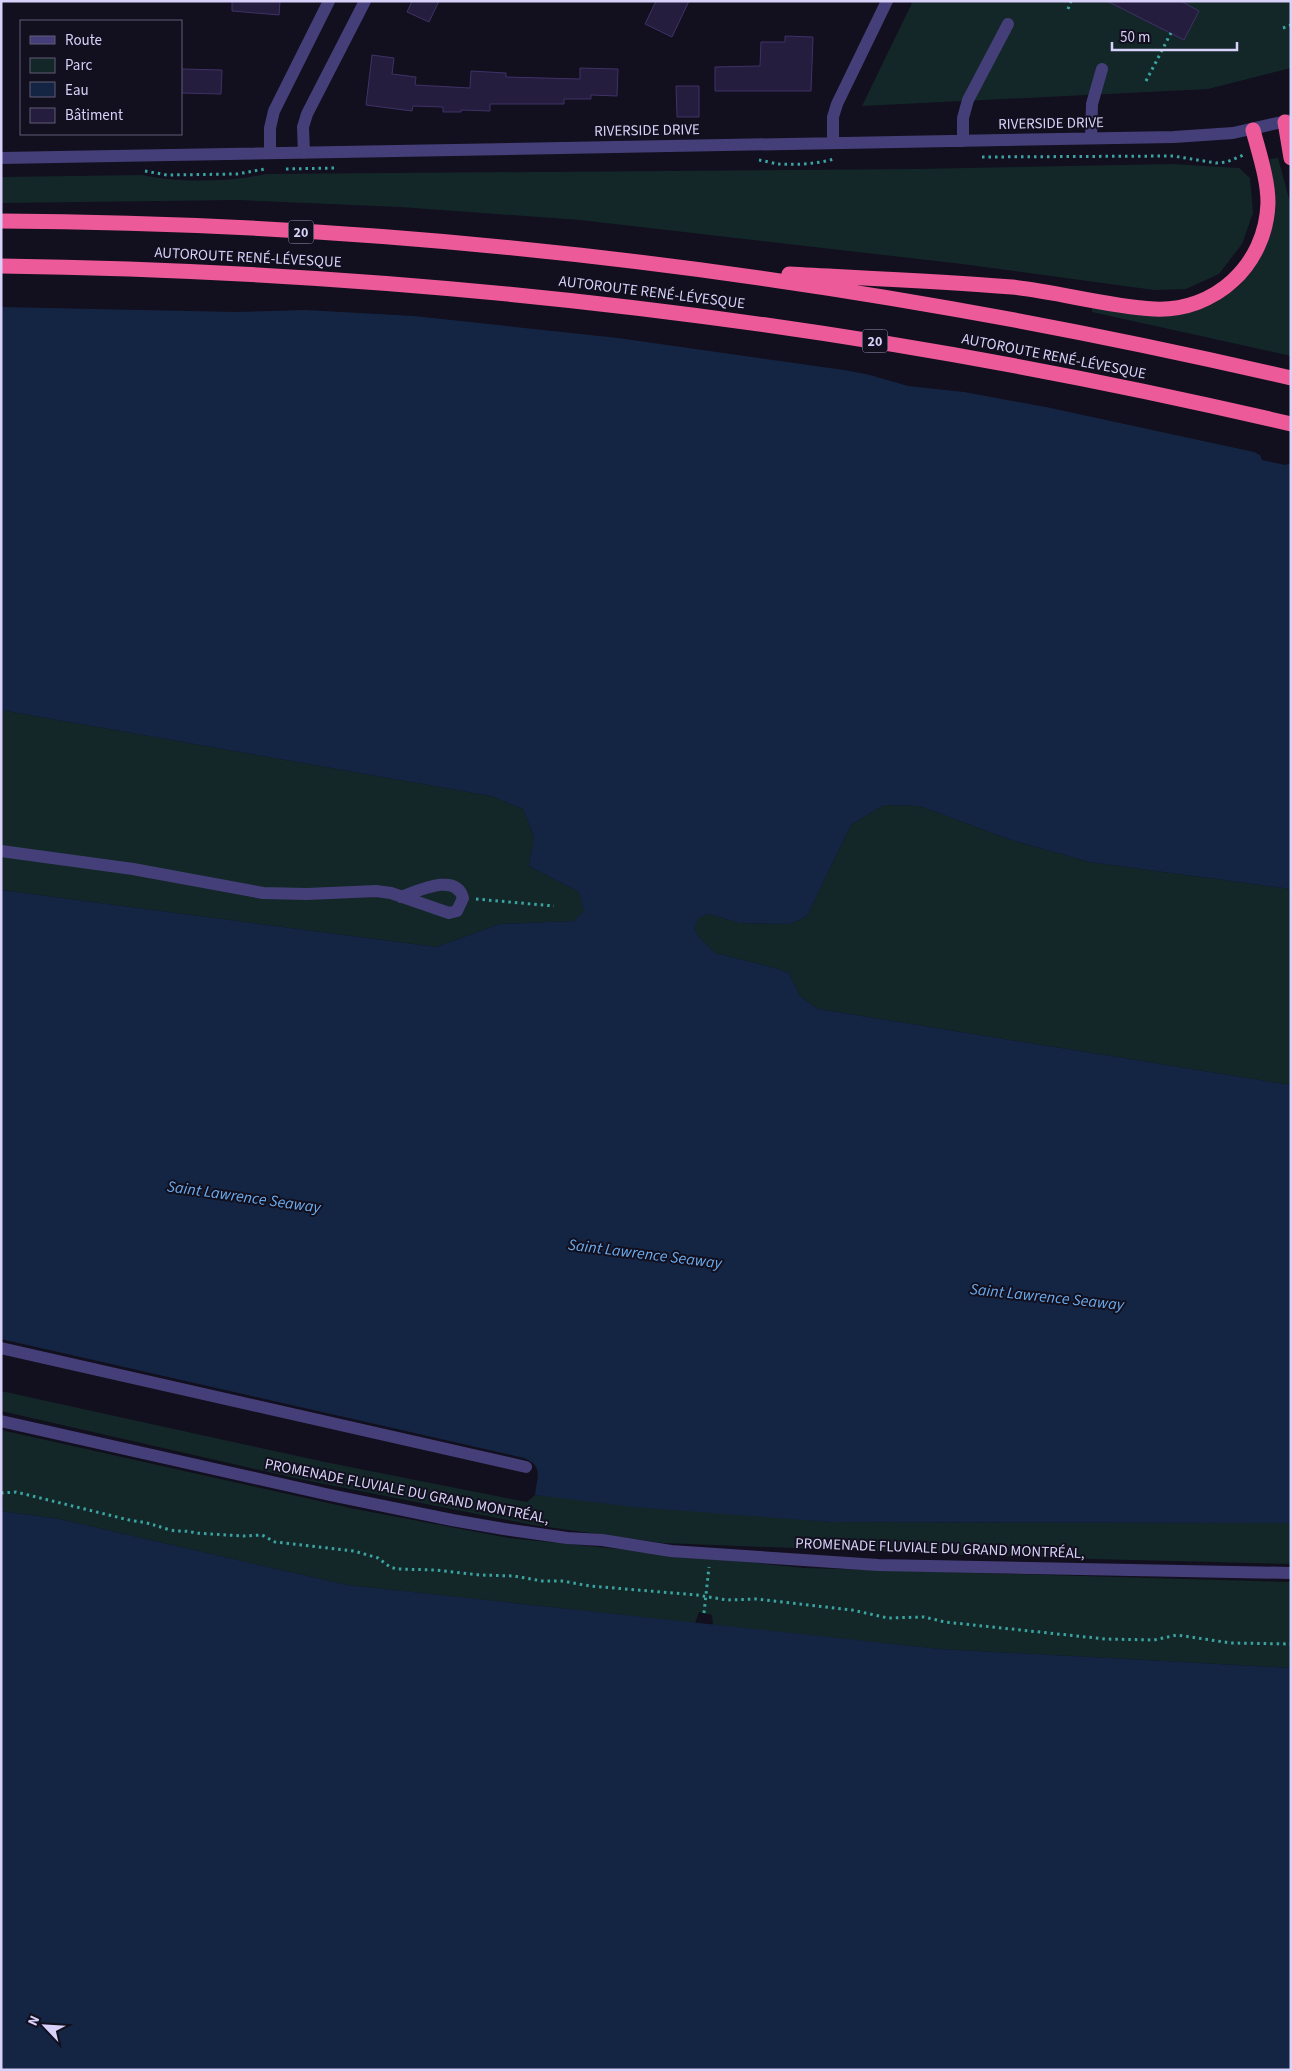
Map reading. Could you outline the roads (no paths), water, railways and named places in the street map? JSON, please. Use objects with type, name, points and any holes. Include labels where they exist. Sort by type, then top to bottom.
[{"type":"highway","points":[[1288,121],[1291,158]]},
{"type":"highway","points":[[672,266],[1013,287],[1143,308],[1166,309],[1187,306],[1216,294],[1234,280],[1248,264],[1260,244],[1265,225],[1268,192],[1253,130]]},
{"type":"highway","name":"AUTOROUTE RENÉ-LÉVESQUE","points":[[1,221],[186,226],[324,234],[474,245],[672,266],[831,289],[999,317],[1291,378]]},
{"type":"highway","name":"AUTOROUTE RENÉ-LÉVESQUE","points":[[1,266],[83,267],[263,275],[454,288],[633,307],[767,324],[945,352],[1110,383],[1291,424]]},
{"type":"street","points":[[270,153],[270,128],[274,111],[329,1]]},
{"type":"street","points":[[304,153],[304,127],[307,114],[364,1]]},
{"type":"street","points":[[833,143],[833,117],[837,104],[888,1]]},
{"type":"street","points":[[963,141],[963,118],[968,100],[1008,24]]},
{"type":"street","points":[[1091,138],[1092,104],[1102,69]]},
{"type":"street","name":"RIVERSIDE DRIVE","points":[[1,158],[1196,136],[1253,130],[1288,121]]},
{"type":"street","points":[[1,851],[133,869],[263,893],[307,894],[370,891],[401,897],[449,913],[457,911],[463,898],[459,890],[447,884],[401,897]]},
{"type":"street","points":[[1,1348],[526,1467]]},
{"type":"street","name":"PROMENADE FLUVIALE DU GRAND MONTRÉAL,","points":[[1,1421],[321,1493],[452,1520],[567,1538],[602,1540],[671,1551],[878,1565],[1291,1573]]},
{"type":"water","name":"Saint Lawrence Seaway","points":[[1,307],[236,312],[305,310],[414,316],[618,338],[844,370],[908,386],[964,392],[1046,407],[1254,452],[1260,455],[1262,460],[1285,465],[1291,463],[1291,889],[1089,862],[1005,838],[920,806],[884,805],[851,825],[807,916],[790,924],[739,923],[709,914],[698,918],[695,928],[697,935],[715,953],[789,973],[800,996],[818,1009],[1291,1085],[1291,1523],[831,1522],[634,1507],[535,1495],[538,1477],[537,1468],[524,1458],[1,1339],[1,890],[436,947],[500,924],[574,921],[584,911],[579,892],[529,866],[534,837],[523,809],[491,796],[1,710]]},
{"type":"water","points":[[1,1511],[59,1519],[347,1585],[940,1649],[1291,1668],[1291,2070],[1,2070]]}]
